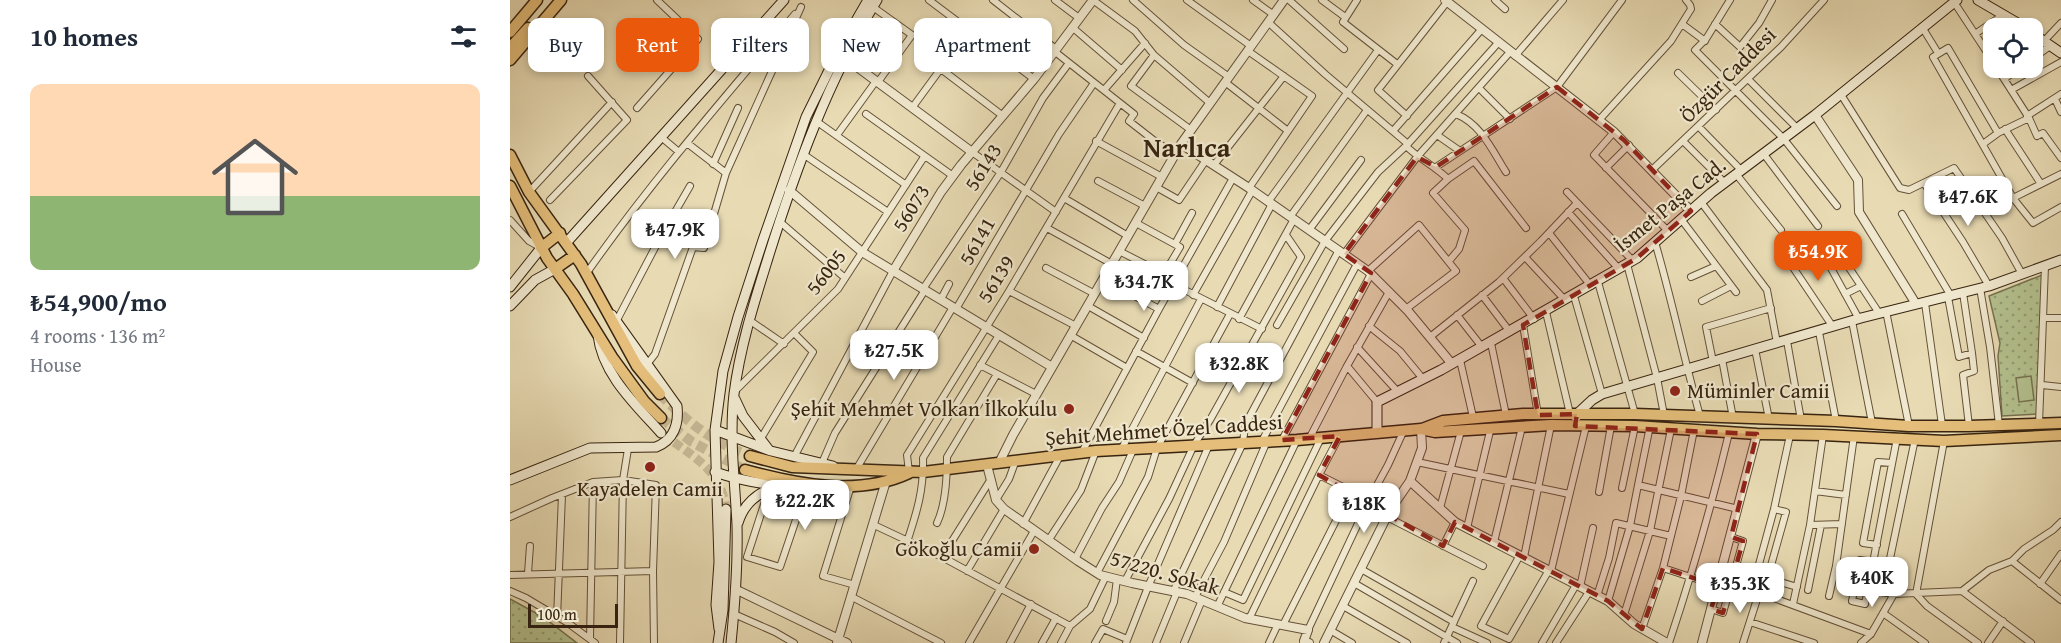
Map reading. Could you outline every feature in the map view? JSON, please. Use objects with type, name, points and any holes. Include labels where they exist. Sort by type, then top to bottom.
[{"type":"main road","points":[[510,22],[528,0]]},
{"type":"main road","points":[[510,32],[537,0]]},
{"type":"main road","points":[[510,48],[552,0]]},
{"type":"main road","points":[[510,60],[561,0]]},
{"type":"main road","points":[[510,287],[541,248],[564,238],[661,137],[784,0]]},
{"type":"main road","points":[[1978,0],[2008,18]]},
{"type":"main road","name":"İsmet Paşa Cad.","points":[[1377,402],[1487,345],[1626,265],[1738,172],[1815,116],[1840,93],[1955,1]]},
{"type":"main road","points":[[864,18],[872,2]]},
{"type":"main road","points":[[719,629],[716,605],[719,561],[715,430],[719,389],[738,317],[806,117],[838,52],[872,2]]},
{"type":"main road","points":[[2043,41],[2061,54]]},
{"type":"main road","points":[[731,643],[737,528],[734,394],[749,320],[789,190],[816,121],[839,72]]},
{"type":"main road","points":[[510,155],[529,192],[575,255],[637,366],[660,394]]},
{"type":"main road","points":[[510,186],[541,248],[612,357],[661,418]]},
{"type":"main road","points":[[510,306],[535,280],[575,255]]},
{"type":"main road","points":[[1580,412],[1602,394],[1882,312],[1984,287],[2061,260]]},
{"type":"main road","points":[[510,480],[590,448],[656,447],[663,444],[677,427],[677,406],[617,320],[606,309]]},
{"type":"main road","points":[[597,332],[599,348],[610,371],[661,433]]},
{"type":"main road","points":[[719,389],[734,394],[743,416],[771,451]]},
{"type":"main road","points":[[1377,402],[1377,433]]},
{"type":"main road","points":[[1580,412],[1580,426]]},
{"type":"main road","points":[[1422,429],[1443,421],[1473,417],[1580,412],[1635,420],[1650,426],[1671,429],[1729,433],[1944,441],[2061,435]]},
{"type":"main road","points":[[1422,429],[1435,432],[1551,425],[1611,426],[1664,415],[1909,426],[2061,423]]},
{"type":"main road","name":"Şehit Mehmet Özel Caddesi","points":[[909,473],[1082,452],[1315,439],[1422,429]]},
{"type":"main road","points":[[715,430],[771,451],[840,468]]},
{"type":"main road","points":[[750,456],[792,467],[909,473]]},
{"type":"main road","points":[[863,469],[871,479],[869,484]]},
{"type":"main road","points":[[745,470],[786,480],[831,486]]},
{"type":"main road","points":[[715,472],[772,487],[851,486],[897,479],[909,473]]},
{"type":"main road","points":[[737,528],[741,514],[749,502],[772,487]]},
{"type":"main road","points":[[718,643],[723,610],[726,509]]},
{"type":"street","points":[[637,108],[698,39],[657,0]]},
{"type":"street","points":[[929,0],[953,18]]},
{"type":"street","points":[[1055,0],[1079,18]]},
{"type":"street","points":[[1093,0],[1135,32],[1154,55],[1210,103]]},
{"type":"street","name":"56073","points":[[794,457],[893,271],[941,192],[1034,79],[1093,0]]},
{"type":"street","points":[[1133,0],[1288,131]]},
{"type":"street","points":[[1187,0],[1312,96],[1251,189],[1193,295]]},
{"type":"street","points":[[993,464],[1088,306],[1181,144],[1268,22],[1287,0],[1344,49]]},
{"type":"street","points":[[1322,0],[1346,17]]},
{"type":"street","points":[[1357,0],[1342,22],[1397,64]]},
{"type":"street","points":[[1495,0],[1505,9]]},
{"type":"street","points":[[1156,643],[1175,592],[1243,443],[1245,425],[1341,252],[1417,157],[1497,68],[1563,0]]},
{"type":"street","points":[[1436,167],[1557,87],[1622,0]]},
{"type":"street","points":[[1600,119],[1671,41],[1691,9],[1686,0]]},
{"type":"street","points":[[1730,0],[1705,41],[1695,50],[1783,138],[1837,206]]},
{"type":"street","points":[[1715,24],[1740,47],[1772,0]]},
{"type":"street","name":"Özgür Caddesi","points":[[1652,170],[1736,91],[1824,0]]},
{"type":"street","points":[[997,1],[1069,63],[1134,114],[1129,121],[1175,154]]},
{"type":"street","points":[[1258,1],[1274,15]]},
{"type":"street","points":[[1407,116],[1378,90],[1446,1],[1600,119],[1691,211]]},
{"type":"street","points":[[1955,1],[1983,43]]},
{"type":"street","points":[[837,135],[912,35],[872,2]]},
{"type":"street","points":[[586,274],[621,225],[687,143],[801,7],[726,173],[704,248],[693,247],[655,354],[648,363]]},
{"type":"street","points":[[1975,34],[2003,15]]},
{"type":"street","points":[[1268,22],[1393,131],[1417,157],[1436,167],[1448,179]]},
{"type":"street","points":[[1682,24],[1705,41]]},
{"type":"street","points":[[2043,48],[2061,24]]},
{"type":"street","points":[[1072,27],[1122,70]]},
{"type":"street","points":[[1921,27],[1938,53]]},
{"type":"street","points":[[1393,131],[1481,30]]},
{"type":"street","points":[[1104,90],[1145,43]]},
{"type":"street","points":[[1277,325],[1325,241],[1378,172],[1407,145],[1498,43]]},
{"type":"street","points":[[1998,133],[1948,48],[1933,57],[2013,198],[2033,223],[2061,207]]},
{"type":"street","points":[[1217,307],[1270,203],[1346,92],[1378,50]]},
{"type":"street","points":[[1154,55],[1131,86],[1191,130]]},
{"type":"street","points":[[1485,57],[1497,68]]},
{"type":"street","points":[[2011,90],[2061,62]]},
{"type":"street","name":"56143","points":[[822,463],[841,424],[924,289],[1000,172],[1043,98],[1069,63]]},
{"type":"street","points":[[864,72],[1056,212]]},
{"type":"street","points":[[912,108],[938,72]]},
{"type":"street","points":[[944,72],[1003,116]]},
{"type":"street","points":[[1025,72],[1034,79]]},
{"type":"street","points":[[1678,74],[1716,110]]},
{"type":"street","points":[[550,200],[627,120],[588,76]]},
{"type":"street","points":[[1214,165],[1284,76]]},
{"type":"street","points":[[1748,79],[1797,128]]},
{"type":"street","points":[[2004,79],[2037,136],[2043,133],[2061,158]]},
{"type":"street","name":"56141","points":[[863,469],[955,308],[1059,134],[1094,83]]},
{"type":"street","points":[[1479,88],[1510,118]]},
{"type":"street","points":[[1840,93],[1900,188],[1909,190],[1954,168],[2002,238],[2022,274]]},
{"type":"street","points":[[1983,144],[2061,94]]},
{"type":"street","points":[[2055,99],[2061,112]]},
{"type":"street","points":[[529,192],[612,102]]},
{"type":"street","name":"56139","points":[[909,473],[907,455],[1009,291],[1120,103]]},
{"type":"street","points":[[713,164],[738,108]]},
{"type":"street","points":[[1239,319],[1286,235],[1292,218],[1367,110]]},
{"type":"street","points":[[866,114],[953,176]]},
{"type":"street","points":[[1456,114],[1467,118],[1484,136],[1506,172]]},
{"type":"street","points":[[1815,116],[1858,180],[1860,212],[1920,303],[1942,425]]},
{"type":"street","points":[[816,121],[906,185]]},
{"type":"street","points":[[1699,127],[1738,172],[1781,230]]},
{"type":"street","points":[[2005,129],[2041,184]]},
{"type":"street","points":[[1614,132],[1594,155],[1668,231]]},
{"type":"street","points":[[1437,135],[1460,151]]},
{"type":"street","points":[[661,137],[679,153]]},
{"type":"street","points":[[1096,141],[1162,177]]},
{"type":"street","points":[[1684,142],[1725,183]]},
{"type":"street","points":[[687,143],[726,173]]},
{"type":"street","points":[[1181,144],[1251,189],[1369,272],[1456,362],[1473,417]]},
{"type":"street","points":[[1606,168],[1629,146]]},
{"type":"street","points":[[1763,153],[1818,226]]},
{"type":"street","points":[[803,154],[888,212]]},
{"type":"street","name":"56005","points":[[734,394],[838,289],[924,157]]},
{"type":"street","points":[[1156,187],[1179,200],[1206,160]]},
{"type":"street","points":[[1309,230],[1361,160]]},
{"type":"street","points":[[1449,261],[1459,249],[1465,230],[1433,193],[1448,179],[1474,162],[1526,228]]},
{"type":"street","points":[[2013,198],[2061,174]]},
{"type":"street","points":[[1082,452],[1233,178]]},
{"type":"street","points":[[1098,181],[1145,206]]},
{"type":"street","points":[[1924,183],[1964,242],[1984,287],[1999,425]]},
{"type":"street","points":[[617,320],[690,186]]},
{"type":"street","points":[[789,190],[862,252],[1052,367]]},
{"type":"street","points":[[1567,192],[1626,265],[1657,378],[1664,415]]},
{"type":"street","points":[[1064,198],[1128,236]]},
{"type":"street","points":[[1701,202],[1767,290],[1777,343]]},
{"type":"street","points":[[1430,337],[1503,278],[1577,203]]},
{"type":"street","points":[[1568,212],[1626,265]]},
{"type":"street","points":[[1175,244],[1192,213]]},
{"type":"street","points":[[1902,214],[1950,296],[1959,357],[1972,353]]},
{"type":"street","points":[[1681,219],[1734,289],[1702,301]]},
{"type":"street","points":[[510,220],[529,241],[541,248]]},
{"type":"street","points":[[779,221],[845,278]]},
{"type":"street","points":[[1119,251],[1164,274],[1180,246],[1136,223]]},
{"type":"street","points":[[1282,440],[1369,272],[1419,225],[1456,270],[1406,309]]},
{"type":"street","points":[[1047,228],[1112,264]]},
{"type":"street","points":[[1549,233],[1594,284],[1629,387],[1635,420],[1622,488]]},
{"type":"street","points":[[1106,621],[1121,580],[1169,499],[1194,445],[1301,257],[1286,235]]},
{"type":"street","points":[[1655,243],[1671,296],[1700,417]]},
{"type":"street","points":[[1792,265],[1827,247]]},
{"type":"street","points":[[1827,247],[1882,312],[1909,426]]},
{"type":"street","points":[[1827,247],[1856,320],[1872,423]]},
{"type":"street","points":[[1782,251],[1833,327]]},
{"type":"street","points":[[1525,257],[1570,298],[1602,394]]},
{"type":"street","points":[[1184,643],[1198,599],[1265,441],[1358,264]]},
{"type":"street","points":[[1691,277],[1716,266]]},
{"type":"street","points":[[2039,424],[2045,266]]},
{"type":"street","points":[[1046,268],[1095,294]]},
{"type":"street","points":[[1503,278],[1534,319]]},
{"type":"street","points":[[1103,279],[1159,309]]},
{"type":"street","points":[[941,299],[949,284]]},
{"type":"street","points":[[1173,284],[1262,329]]},
{"type":"street","points":[[1845,294],[1861,286]]},
{"type":"street","points":[[1009,291],[1076,326]]},
{"type":"street","points":[[1224,592],[1243,600],[1347,366],[1389,292]]},
{"type":"street","points":[[1963,293],[1974,371],[1963,375],[1969,426]]},
{"type":"street","points":[[1482,296],[1510,332]]},
{"type":"street","points":[[1121,450],[1201,299]]},
{"type":"street","points":[[1088,306],[1144,338]]},
{"type":"street","points":[[1734,419],[1718,360],[1706,327],[1771,308]]},
{"type":"street","points":[[1546,312],[1580,412]]},
{"type":"street","points":[[1097,573],[1148,477],[1157,448],[1230,314]]},
{"type":"street","points":[[1457,315],[1487,345],[1506,415]]},
{"type":"street","points":[[2044,318],[2061,318]]},
{"type":"street","points":[[749,320],[784,344]]},
{"type":"street","points":[[1523,325],[1538,415]]},
{"type":"street","points":[[1369,326],[1400,351],[1424,379]]},
{"type":"street","points":[[1819,332],[1836,421]]},
{"type":"street","points":[[760,440],[813,352],[795,334]]},
{"type":"street","points":[[907,542],[920,506],[923,458],[999,334]]},
{"type":"street","points":[[1070,336],[1127,368]]},
{"type":"street","points":[[1787,340],[1801,420]]},
{"type":"street","points":[[1357,347],[1398,392]]},
{"type":"street","points":[[1755,349],[1769,419]]},
{"type":"street","points":[[1136,351],[1193,383]]},
{"type":"street","points":[[980,365],[1036,394]]},
{"type":"street","points":[[1347,366],[1377,402]]},
{"type":"street","points":[[937,524],[941,513],[947,457],[997,374]]},
{"type":"street","points":[[2042,385],[2061,387]]},
{"type":"street","points":[[1551,425],[1539,488],[1522,556],[1481,626],[1509,639],[1550,571],[1569,494],[1580,426]]},
{"type":"street","points":[[1599,492],[1611,426]]},
{"type":"street","points":[[1608,602],[1630,526],[1650,426]]},
{"type":"street","points":[[1494,542],[1522,427]]},
{"type":"street","points":[[1467,528],[1491,428]]},
{"type":"street","points":[[1324,643],[1388,513],[1410,481],[1422,448],[1422,429]]},
{"type":"street","points":[[1624,615],[1650,531],[1671,429]]},
{"type":"street","points":[[1309,643],[1304,641],[1308,630],[1404,430]]},
{"type":"street","points":[[1642,629],[1663,568],[1694,430]]},
{"type":"street","points":[[1440,508],[1461,431]]},
{"type":"street","points":[[1410,481],[1455,522],[1608,602],[1642,629],[1668,643],[1691,577],[1729,433]]},
{"type":"street","points":[[1702,643],[1757,434]]},
{"type":"street","points":[[1790,435],[1774,508],[1752,590],[1871,634]]},
{"type":"street","points":[[1793,604],[1810,525],[1823,435]]},
{"type":"street","points":[[1829,596],[1854,436]]},
{"type":"street","points":[[1249,619],[1319,474],[1340,437]]},
{"type":"street","points":[[1873,562],[1860,560],[1852,601],[1864,604],[1868,590],[1897,438]]},
{"type":"street","points":[[1883,592],[1915,439]]},
{"type":"street","points":[[1217,606],[1297,440]]},
{"type":"street","points":[[1916,594],[1944,441]]},
{"type":"street","points":[[1095,643],[1103,629],[1127,641],[1148,586],[1210,444]]},
{"type":"street","points":[[620,643],[623,480],[628,449]]},
{"type":"street","points":[[1075,559],[1102,508],[1119,482],[1133,450]]},
{"type":"street","points":[[1048,541],[1081,490],[1096,451]]},
{"type":"street","points":[[1023,524],[1060,456]]},
{"type":"street","points":[[996,500],[1009,479],[1016,460]]},
{"type":"street","points":[[1417,462],[1569,494]]},
{"type":"street","points":[[1876,545],[1863,543],[1878,462],[1892,463]]},
{"type":"street","name":"57220. Sokak","points":[[993,464],[991,478],[996,500],[1004,509],[1097,573],[1175,592],[1249,619],[1308,630]]},
{"type":"street","points":[[1319,474],[1369,499],[1443,546],[1483,566]]},
{"type":"street","points":[[942,557],[991,478]]},
{"type":"street","points":[[510,517],[593,482],[623,480],[656,485],[653,571],[654,643]]},
{"type":"street","points":[[838,641],[886,481]]},
{"type":"street","points":[[592,641],[590,573],[593,482]]},
{"type":"street","points":[[1638,485],[1738,509]]},
{"type":"street","points":[[851,486],[823,576],[855,585]]},
{"type":"street","points":[[772,487],[747,557],[780,567],[807,487]]},
{"type":"street","points":[[1269,643],[1281,625],[1351,491]]},
{"type":"street","points":[[1815,491],[1846,495]]},
{"type":"street","points":[[557,618],[562,495]]},
{"type":"street","points":[[1743,643],[1767,578],[1786,512],[1774,508]]},
{"type":"street","points":[[968,571],[1004,509]]},
{"type":"street","points":[[1443,546],[1455,522]]},
{"type":"street","points":[[1868,590],[1894,594],[1962,591],[1989,570],[2012,561],[2024,549],[2061,522]]},
{"type":"street","points":[[1556,643],[1593,594],[1609,558],[1617,523],[1671,536]]},
{"type":"street","points":[[1810,525],[1842,524]]},
{"type":"street","points":[[874,525],[942,557],[1070,626]]},
{"type":"street","points":[[1808,590],[1821,525]]},
{"type":"street","points":[[1542,643],[1578,586],[1593,528]]},
{"type":"street","points":[[969,643],[1034,531]]},
{"type":"street","points":[[1712,609],[1723,613],[1743,541],[1731,537]]},
{"type":"street","points":[[528,573],[530,546]]},
{"type":"street","points":[[2040,584],[2061,554]]},
{"type":"street","points":[[2012,561],[2061,600]]},
{"type":"street","points":[[1663,568],[1718,586]]},
{"type":"street","points":[[1361,569],[1487,643]]},
{"type":"street","points":[[510,575],[653,571]]},
{"type":"street","points":[[1061,643],[1070,626],[1090,609],[1106,576]]},
{"type":"street","points":[[1767,578],[1797,587]]},
{"type":"street","points":[[1445,640],[1473,581]]},
{"type":"street","points":[[1354,584],[1445,640],[1457,643]]},
{"type":"street","points":[[735,589],[838,641],[847,643]]},
{"type":"street","points":[[510,591],[526,598],[592,641]]},
{"type":"street","points":[[1962,591],[2031,643]]},
{"type":"street","points":[[1865,642],[1894,594]]},
{"type":"street","points":[[1916,594],[1927,606],[1978,643]]},
{"type":"street","points":[[852,597],[940,643]]},
{"type":"street","points":[[1010,643],[1031,604]]},
{"type":"street","points":[[1342,606],[1407,643]]},
{"type":"street","points":[[1883,613],[1925,643]]},
{"type":"street","points":[[734,614],[794,643]]},
{"type":"street","points":[[1042,643],[1056,618]]},
{"type":"street","points":[[1988,643],[2003,621]]},
{"type":"street","points":[[1750,622],[1814,643]]},
{"type":"street","points":[[1330,630],[1352,643]]},
{"type":"highlighted area","points":[[1557,87],[1624,140],[1691,211],[1637,258],[1523,325],[1538,415],[1577,414],[1575,426],[1757,434],[1731,537],[1743,541],[1723,613],[1711,609],[1718,586],[1663,568],[1642,629],[1608,601],[1455,522],[1443,546],[1319,475],[1340,436],[1282,440],[1371,273],[1344,254],[1417,157],[1436,167]]},
{"type":"green space","points":[[2042,275],[2037,414],[2002,416],[1998,356],[2000,343],[1989,296]]},
{"type":"green space","points":[[2031,376],[2034,400],[2019,402],[2016,378]]},
{"type":"green space","points":[[510,599],[543,617],[577,643],[510,643]]},
{"type":"tunnel","points":[[660,394],[702,431],[750,456]]},
{"type":"tunnel","points":[[661,418],[692,442],[745,470]]},
{"type":"tunnel","points":[[663,434],[695,457],[712,474],[723,495],[726,509]]},
{"type":"place","name":"Müminler Camii","points":[[1675,391]]},
{"type":"place","name":"Şehit Mehmet Volkan İlkokulu","points":[[1069,409]]},
{"type":"place","name":"Kayadelen Camii","points":[[650,467]]},
{"type":"place","name":"Gökoğlu Camii","points":[[1034,549]]},
{"type":"district","name":"Narlıca","points":[[1187,148]]}]
